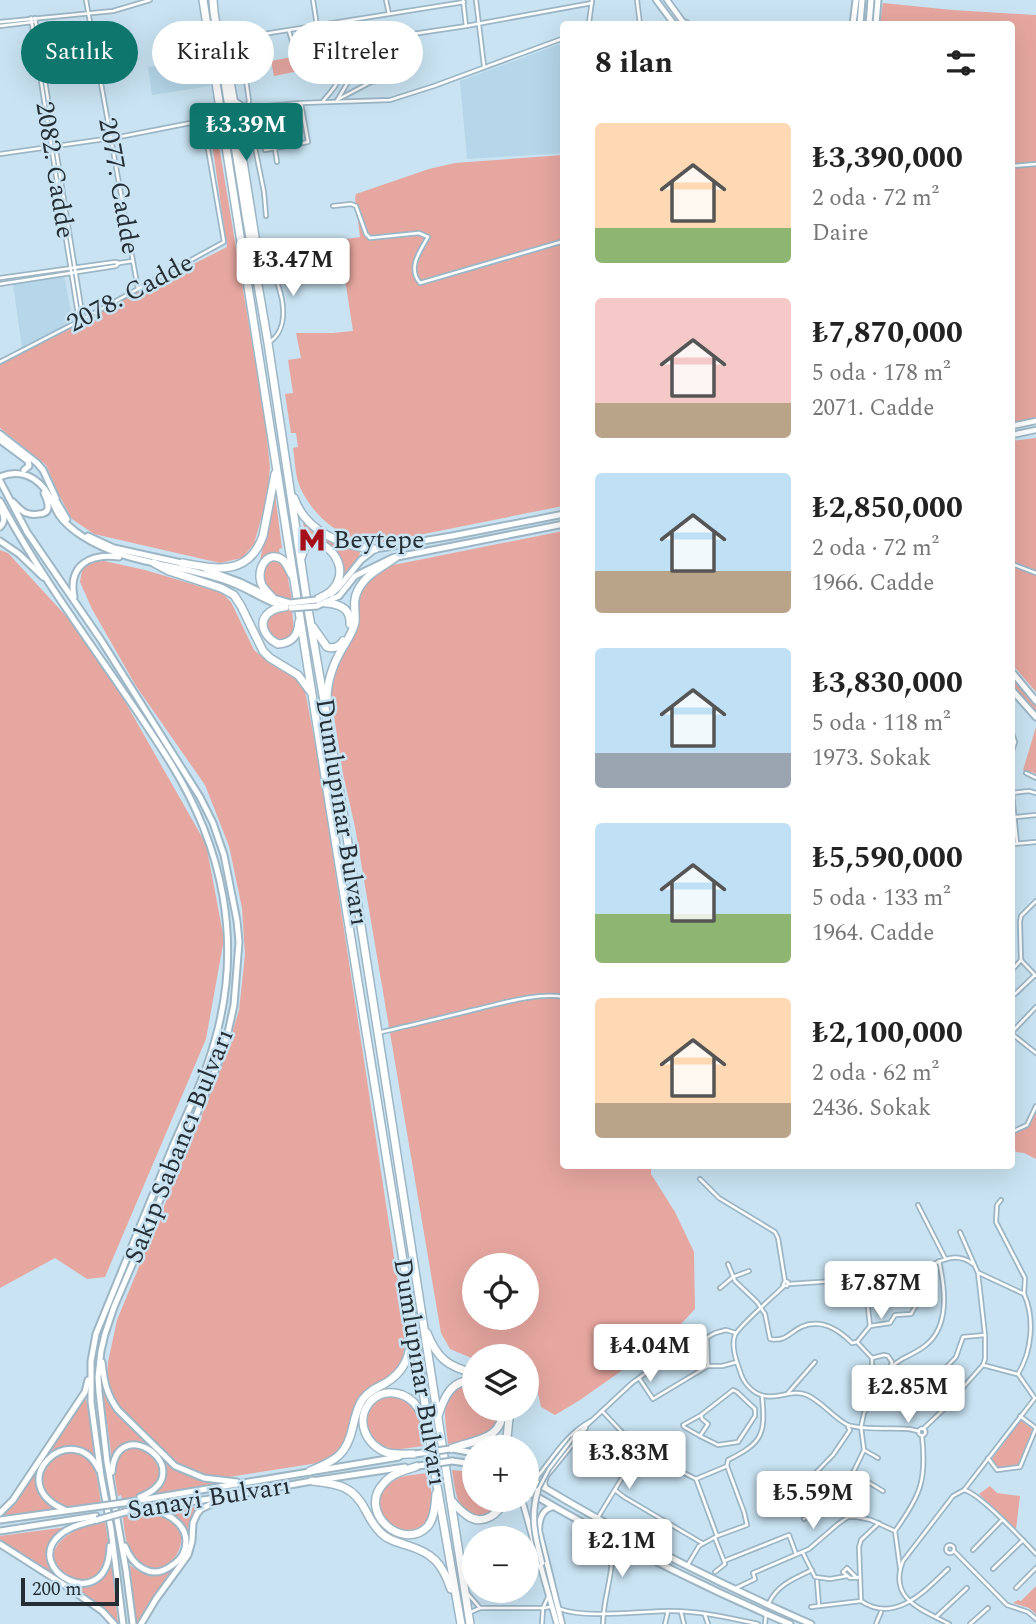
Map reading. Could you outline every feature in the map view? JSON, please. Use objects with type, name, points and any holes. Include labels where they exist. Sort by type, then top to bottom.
[{"type":"highway","name":"Dumlupınar Bulvarı","points":[[203,0],[461,1624]]},
{"type":"highway","name":"Dumlupınar Bulvarı","points":[[213,1],[462,1572]]},
{"type":"highway","points":[[213,1],[218,21]]},
{"type":"highway","points":[[231,84],[269,327],[268,343]]},
{"type":"highway","points":[[182,563],[221,568],[234,567],[249,559],[260,544],[269,510],[276,463]]},
{"type":"highway","points":[[288,479],[299,510],[317,529],[345,544],[376,549]]},
{"type":"highway","points":[[301,559],[305,547],[315,542],[323,544],[337,557],[340,569],[337,584],[316,603]]},
{"type":"highway","points":[[273,598],[261,584],[260,568],[267,559],[272,557],[283,560],[295,581]]},
{"type":"highway","points":[[327,718],[328,679],[352,633],[357,591],[368,576],[395,558]]},
{"type":"highway","points":[[153,563],[234,595],[263,651],[298,675],[312,694]]},
{"type":"highway","points":[[310,623],[327,647],[342,644],[349,630],[350,616],[345,607],[326,603]]},
{"type":"highway","points":[[289,606],[268,613],[263,628],[267,637],[284,644],[292,641],[297,634],[300,614]]},
{"type":"highway","points":[[422,1319],[438,1354],[453,1366],[462,1369]]},
{"type":"highway","points":[[310,1471],[342,1454],[350,1440],[362,1401],[368,1394],[394,1378],[403,1367],[409,1357],[413,1322]]},
{"type":"highway","points":[[437,1417],[450,1390],[462,1382]]},
{"type":"highway","points":[[415,1454],[390,1453],[372,1444],[364,1430],[363,1422],[371,1401],[384,1394],[405,1395],[419,1408],[429,1433]]},
{"type":"highway","points":[[450,1449],[479,1441],[494,1433],[501,1421]]},
{"type":"highway","points":[[418,1466],[395,1475],[379,1489],[376,1509],[386,1526],[405,1534],[421,1531],[428,1526],[433,1515],[437,1486]]},
{"type":"highway","points":[[312,1481],[336,1484],[351,1491],[383,1535],[421,1550],[440,1563],[458,1609]]},
{"type":"highway","points":[[450,1499],[462,1510]]},
{"type":"highway","points":[[464,1512],[474,1519],[482,1519],[497,1512]]},
{"type":"highway","name":"Dumlupınar Bulvarı","points":[[467,1603],[470,1624]]},
{"type":"main road","points":[[656,0],[672,21]]},
{"type":"main road","points":[[667,0],[683,21]]},
{"type":"main road","points":[[853,21],[856,0]]},
{"type":"main road","points":[[860,21],[862,0]]},
{"type":"main road","points":[[869,21],[871,0]]},
{"type":"main road","points":[[876,21],[878,0]]},
{"type":"main road","points":[[1015,425],[1036,421]]},
{"type":"main road","points":[[1015,434],[1036,430]]},
{"type":"main road","points":[[0,434],[43,470],[58,505]]},
{"type":"main road","points":[[0,440],[28,461],[29,466],[24,470]]},
{"type":"main road","points":[[1,479],[15,470],[24,470],[37,477],[44,483],[70,523],[99,542],[224,575],[289,606]]},
{"type":"main road","points":[[1,479],[10,473],[20,473],[37,481],[72,529],[106,550],[221,579],[239,585],[272,603],[289,606],[326,603],[343,593],[355,576],[395,558],[560,525]]},
{"type":"main road","name":"Sakıp Sabancı Bulvarı","points":[[1,479],[6,494],[27,532],[76,603],[200,797],[225,855],[239,942],[234,1005],[220,1058],[114,1307],[101,1351],[99,1392],[133,1624]]},
{"type":"main road","points":[[6,494],[23,512],[45,513],[49,509],[48,502],[37,481]]},
{"type":"main road","name":"Sakıp Sabancı Bulvarı","points":[[0,500],[50,585],[171,762],[194,805],[214,854],[222,887],[229,944],[223,1006],[210,1058],[96,1334],[90,1370],[91,1402],[111,1529]]},
{"type":"main road","points":[[0,506],[4,517],[4,523],[0,527]]},
{"type":"main road","points":[[316,603],[335,591],[361,560],[376,549],[560,515]]},
{"type":"main road","points":[[0,541],[19,554],[50,585]]},
{"type":"main road","points":[[376,549],[381,554],[379,564]]},
{"type":"main road","points":[[367,555],[372,563],[379,564]]},
{"type":"main road","points":[[76,603],[74,581],[78,570],[86,561],[100,556],[136,559]]},
{"type":"main road","points":[[1015,676],[1036,701]]},
{"type":"main road","points":[[1015,693],[1036,717]]},
{"type":"main road","points":[[101,1351],[105,1386],[111,1401],[164,1457],[195,1476],[247,1483]]},
{"type":"main road","points":[[0,1513],[13,1500],[85,1392],[90,1370]]},
{"type":"main road","points":[[111,1482],[116,1454],[124,1448],[139,1445],[154,1452],[161,1464],[161,1481],[152,1492],[126,1502]]},
{"type":"main road","name":"Sanayi Bulvarı","points":[[0,1520],[247,1483],[415,1454],[450,1449],[462,1451]]},
{"type":"main road","points":[[65,1510],[48,1501],[38,1483],[40,1468],[50,1456],[63,1450],[80,1451],[92,1459],[101,1476]]},
{"type":"main road","name":"Sanayi Bulvarı","points":[[0,1531],[97,1518],[125,1511],[312,1481],[452,1461],[462,1462]]},
{"type":"main road","points":[[539,1484],[597,1519],[687,1566],[811,1624]]},
{"type":"main road","points":[[141,1624],[188,1555],[197,1514],[209,1504],[229,1496]]},
{"type":"main road","points":[[539,1498],[692,1580],[790,1624]]},
{"type":"main road","points":[[553,1506],[545,1510],[539,1523],[539,1531],[549,1596],[555,1607]]},
{"type":"main road","points":[[120,1534],[131,1559],[144,1570],[166,1570],[179,1560],[185,1546],[180,1526],[165,1513],[139,1509]]},
{"type":"main road","points":[[526,1512],[562,1624]]},
{"type":"main road","points":[[533,1512],[533,1524],[544,1569]]},
{"type":"main road","points":[[97,1518],[67,1530],[55,1540],[50,1554],[51,1562],[54,1569],[67,1580],[86,1583],[104,1572],[109,1559],[111,1529]]},
{"type":"main road","points":[[111,1529],[123,1624]]},
{"type":"main road","points":[[0,1544],[102,1611],[114,1624]]},
{"type":"main road","points":[[768,1605],[769,1615]]},
{"type":"main road","points":[[557,1614],[557,1624]]},
{"type":"street","name":"2077. Cadde","points":[[86,0],[138,289]]},
{"type":"street","points":[[0,24],[113,11],[150,0]]},
{"type":"street","points":[[313,0],[316,21]]},
{"type":"street","points":[[386,0],[389,14]]},
{"type":"street","points":[[476,0],[484,66]]},
{"type":"street","points":[[637,0],[640,21]]},
{"type":"street","points":[[347,21],[463,1],[466,26]]},
{"type":"street","points":[[423,32],[592,1],[589,21]]},
{"type":"street","name":"2082. Cadde","points":[[34,20],[83,319]]},
{"type":"street","points":[[236,114],[247,108],[301,103],[390,100],[560,39]]},
{"type":"street","points":[[247,84],[249,101],[247,108],[264,192],[266,216]]},
{"type":"street","points":[[321,102],[337,84]]},
{"type":"street","points":[[338,99],[347,84]]},
{"type":"street","points":[[334,101],[367,84]]},
{"type":"street","points":[[353,92],[352,98],[356,100]]},
{"type":"street","points":[[233,98],[247,108]]},
{"type":"street","points":[[265,150],[308,142],[301,103]]},
{"type":"street","points":[[0,154],[111,138],[221,117]]},
{"type":"street","name":"2078. Cadde","points":[[0,362],[224,242],[203,120]]},
{"type":"street","points":[[272,130],[277,162]]},
{"type":"street","points":[[1015,166],[1036,164]]},
{"type":"street","points":[[334,205],[356,206],[368,237],[414,233],[428,237],[414,265],[415,276],[420,283],[560,242]]},
{"type":"street","points":[[257,253],[272,270],[281,292],[282,323],[275,339],[268,343]]},
{"type":"street","points":[[0,278],[133,261]]},
{"type":"street","points":[[0,284],[73,270]]},
{"type":"street","name":"2082. Cadde","points":[[73,270],[79,321]]},
{"type":"street","points":[[1015,565],[1035,573],[1036,564]]},
{"type":"street","points":[[1026,773],[1036,778]]},
{"type":"street","points":[[1015,793],[1036,793]]},
{"type":"street","points":[[1036,815],[1015,817],[1017,843],[1036,842]]},
{"type":"street","points":[[1015,994],[1036,976],[1021,960],[1020,922],[1021,916],[1036,901]]},
{"type":"street","points":[[1015,967],[1021,960]]},
{"type":"street","points":[[378,1033],[529,999],[560,996]]},
{"type":"street","points":[[1015,1030],[1036,1007]]},
{"type":"street","points":[[1032,1012],[1036,1016]]},
{"type":"street","points":[[1015,1036],[1036,1053]]},
{"type":"street","points":[[1015,1131],[1027,1125],[1036,1106]]},
{"type":"street","points":[[700,1179],[719,1198],[775,1232],[785,1281],[788,1282],[786,1285]]},
{"type":"street","points":[[1001,1199],[997,1205],[996,1222],[1026,1282],[1024,1293],[1030,1313],[1030,1337],[1024,1363],[1018,1374]]},
{"type":"street","points":[[918,1205],[945,1258]]},
{"type":"street","points":[[960,1232],[978,1273],[985,1359],[983,1365],[923,1429],[918,1431],[848,1426],[815,1399],[797,1392],[774,1397],[762,1395],[752,1391],[742,1378],[734,1345],[736,1333],[786,1285],[865,1280],[913,1273],[945,1258],[965,1259],[975,1267]]},
{"type":"street","points":[[728,1264],[733,1277],[765,1314],[770,1339],[785,1339],[800,1327],[833,1327],[872,1358],[872,1366],[878,1373],[926,1346],[931,1340],[945,1307],[939,1261]]},
{"type":"street","points":[[720,1288],[733,1277],[749,1271]]},
{"type":"street","points":[[978,1273],[1024,1293]]},
{"type":"street","points":[[865,1280],[870,1326]]},
{"type":"street","points":[[855,1342],[870,1326],[890,1323],[895,1315],[911,1314],[920,1299]]},
{"type":"street","points":[[539,1488],[549,1469],[573,1438],[639,1378],[715,1333],[726,1330],[736,1333]]},
{"type":"street","points":[[936,1383],[937,1377],[956,1357],[962,1337],[985,1335]]},
{"type":"street","points":[[707,1337],[708,1366]]},
{"type":"street","points":[[872,1358],[888,1356],[891,1365]]},
{"type":"street","points":[[639,1378],[653,1399],[708,1366],[737,1362]]},
{"type":"street","points":[[787,1394],[815,1362]]},
{"type":"street","points":[[949,1624],[903,1595],[899,1575],[903,1561],[953,1496],[964,1490],[1036,1399],[1018,1374],[983,1365]]},
{"type":"street","points":[[908,1371],[918,1387],[936,1383]]},
{"type":"street","points":[[804,1519],[823,1503],[841,1480],[853,1473],[864,1450],[861,1427],[872,1395],[855,1377]]},
{"type":"street","points":[[936,1383],[953,1398]]},
{"type":"street","points":[[733,1390],[756,1412],[738,1442],[718,1445],[700,1436],[683,1425],[701,1415],[733,1390]]},
{"type":"street","points":[[687,1566],[695,1550],[703,1544],[747,1525],[727,1466],[728,1460],[751,1448],[760,1436],[762,1395]]},
{"type":"street","points":[[602,1411],[639,1450],[696,1479],[725,1564],[715,1572]]},
{"type":"street","points":[[700,1436],[708,1424],[701,1415]]},
{"type":"street","points":[[988,1458],[997,1470],[1020,1467],[1036,1428],[1020,1416]]},
{"type":"street","points":[[539,1475],[560,1446],[595,1417]]},
{"type":"street","points":[[547,1489],[545,1482],[548,1476],[595,1417]]},
{"type":"street","points":[[798,1491],[833,1455],[850,1430],[848,1426]]},
{"type":"street","points":[[900,1569],[894,1531],[905,1518],[924,1476],[923,1429]]},
{"type":"street","points":[[918,1431],[922,1436]]},
{"type":"street","points":[[597,1519],[639,1450]]},
{"type":"street","points":[[864,1450],[878,1458]]},
{"type":"street","points":[[696,1479],[727,1466]]},
{"type":"street","points":[[853,1473],[883,1491]]},
{"type":"street","points":[[615,1490],[703,1544]]},
{"type":"street","points":[[964,1490],[972,1493],[1036,1554]]},
{"type":"street","points":[[733,1589],[755,1579],[753,1573],[811,1548],[848,1517],[861,1517],[894,1531]]},
{"type":"street","points":[[973,1550],[1002,1520]]},
{"type":"street","points":[[862,1601],[858,1577],[859,1544],[879,1523]]},
{"type":"street","points":[[724,1561],[789,1535],[796,1554]]},
{"type":"street","points":[[603,1624],[613,1566],[610,1536]]},
{"type":"street","points":[[993,1569],[1023,1540]]},
{"type":"street","points":[[954,1551],[1007,1605],[1028,1612],[1036,1619]]},
{"type":"street","points":[[803,1552],[816,1579],[819,1606]]},
{"type":"street","points":[[847,1576],[843,1572],[847,1568],[858,1577]]},
{"type":"street","points":[[1016,1588],[1036,1568]]},
{"type":"street","points":[[811,1607],[862,1601],[881,1612],[898,1609],[912,1603],[948,1569]]},
{"type":"street","points":[[768,1605],[783,1585],[812,1570]]},
{"type":"street","points":[[816,1579],[858,1577]]},
{"type":"street","points":[[936,1617],[967,1588]]},
{"type":"street","points":[[542,1624],[543,1608],[549,1596]]},
{"type":"street","points":[[476,1603],[480,1608]]},
{"type":"street","points":[[469,1615],[480,1608],[555,1607],[568,1612]]},
{"type":"street","points":[[543,1608],[557,1614],[668,1611],[758,1624]]},
{"type":"street","points":[[970,1624],[988,1608]]},
{"type":"street","points":[[665,1624],[668,1611]]},
{"type":"street","points":[[681,1612],[684,1624]]},
{"type":"street","points":[[876,1624],[881,1612]]},
{"type":"street","points":[[705,1615],[708,1624]]},
{"type":"street","points":[[766,1624],[769,1615]]},
{"type":"shaded area","points":[[883,3],[1036,15],[1036,418],[1015,422],[1015,21],[880,21]]},
{"type":"shaded area","points":[[560,44],[560,153],[467,159],[460,81]]},
{"type":"shaded area","points":[[288,58],[288,73],[274,76],[274,60]]},
{"type":"shaded area","points":[[152,66],[152,84],[210,86],[152,95],[148,67]]},
{"type":"shaded area","points":[[209,122],[215,122],[265,421],[270,467],[267,498],[254,544],[242,558],[220,563],[94,534],[72,519],[46,465],[0,428],[0,362],[227,247]]},
{"type":"shaded area","points":[[560,155],[560,507],[384,542],[356,539],[330,526],[316,512],[300,487],[293,448],[298,447],[296,433],[291,433],[285,394],[293,393],[288,360],[301,358],[296,333],[353,331],[339,240],[360,237],[356,194],[455,163]]},
{"type":"shaded area","points":[[64,275],[73,322],[22,348],[13,284]]},
{"type":"shaded area","points":[[1036,438],[1036,692],[1015,668],[1015,441]]},
{"type":"shaded area","points":[[275,494],[282,548],[279,549],[280,556],[260,560]]},
{"type":"shaded area","points":[[305,522],[344,546],[360,552],[359,558],[341,580],[341,573],[325,544],[304,546]]},
{"type":"shaded area","points":[[560,532],[560,1169],[651,1169],[651,1174],[675,1212],[694,1252],[695,1309],[668,1338],[555,1415],[541,1407],[539,1344],[462,1344],[462,1354],[450,1349],[441,1333],[332,703],[331,673],[351,638],[363,584],[384,568],[393,565]]},
{"type":"shaded area","points":[[0,550],[8,553],[67,617],[119,691],[206,844],[224,939],[206,1039],[105,1277],[87,1279],[55,1258],[0,1288]]},
{"type":"shaded area","points":[[104,561],[222,593],[231,602],[254,650],[269,663],[301,682],[305,691],[317,753],[406,1335],[403,1357],[393,1374],[359,1397],[343,1445],[333,1456],[318,1463],[229,1477],[216,1477],[189,1470],[175,1463],[145,1433],[115,1401],[110,1390],[108,1362],[117,1320],[222,1066],[239,1010],[245,955],[242,908],[229,846],[205,785],[136,686],[92,609],[80,582],[82,570],[90,562]]},
{"type":"shaded area","points":[[278,561],[286,568],[292,600],[274,594],[265,580],[265,567]]},
{"type":"shaded area","points":[[292,610],[294,630],[291,638],[277,641],[266,631],[267,620],[276,612]]},
{"type":"shaded area","points":[[1015,680],[1036,706],[1036,712],[1015,689]]},
{"type":"shaded area","points":[[1036,727],[1036,774],[1023,770]]},
{"type":"shaded area","points":[[1036,1112],[1036,1159],[1015,1150],[1015,1133],[1027,1127]]},
{"type":"shaded area","points":[[462,1385],[462,1421],[498,1421],[482,1435],[462,1435],[462,1441],[448,1444],[445,1407],[455,1388]]},
{"type":"shaded area","points":[[102,1386],[110,1405],[166,1462],[191,1477],[222,1484],[151,1496],[162,1480],[160,1462],[149,1448],[139,1444],[120,1451],[112,1460]]},
{"type":"shaded area","points":[[388,1396],[399,1397],[413,1405],[419,1419],[423,1446],[394,1450],[372,1441],[367,1426],[367,1414],[374,1404]]},
{"type":"shaded area","points":[[86,1398],[96,1460],[82,1451],[67,1448],[54,1451],[44,1459],[38,1469],[36,1482],[42,1496],[55,1510],[0,1517],[17,1499],[83,1399]]},
{"type":"shaded area","points":[[1021,1420],[1032,1429],[1019,1465],[998,1468],[992,1459]]},
{"type":"shaded area","points":[[132,1448],[151,1456],[160,1475],[151,1490],[122,1500],[121,1495],[118,1496],[116,1461]]},
{"type":"shaded area","points":[[72,1451],[92,1465],[101,1503],[66,1508],[49,1499],[41,1484],[44,1466],[58,1454]]},
{"type":"shaded area","points":[[452,1470],[462,1471],[462,1506]]},
{"type":"shaded area","points":[[428,1473],[432,1505],[428,1518],[420,1526],[410,1530],[390,1525],[382,1517],[379,1507],[384,1489],[401,1477]]},
{"type":"shaded area","points":[[990,1486],[997,1493],[1020,1496],[1016,1529],[979,1494]]},
{"type":"shaded area","points":[[200,1506],[192,1517],[182,1559],[136,1624],[130,1565],[144,1573],[157,1574],[169,1570],[178,1561],[183,1550],[184,1537],[179,1523],[168,1511]]},
{"type":"shaded area","points":[[468,1512],[490,1512],[481,1516]]},
{"type":"shaded area","points":[[154,1513],[171,1520],[180,1531],[181,1544],[176,1556],[167,1565],[155,1569],[143,1566],[131,1554],[123,1517]]},
{"type":"shaded area","points":[[105,1522],[109,1546],[102,1573],[80,1581],[67,1577],[52,1558],[59,1543],[72,1532]]},
{"type":"shaded area","points":[[67,1527],[49,1544],[49,1558],[71,1583],[84,1586],[95,1582],[112,1564],[118,1624],[106,1612],[0,1542],[0,1536]]},
{"type":"shaded area","points":[[1036,1586],[1036,1614],[1029,1608],[1013,1603],[1021,1601]]},
{"type":"place","name":"Beytepe","points":[[312,540]]}]
